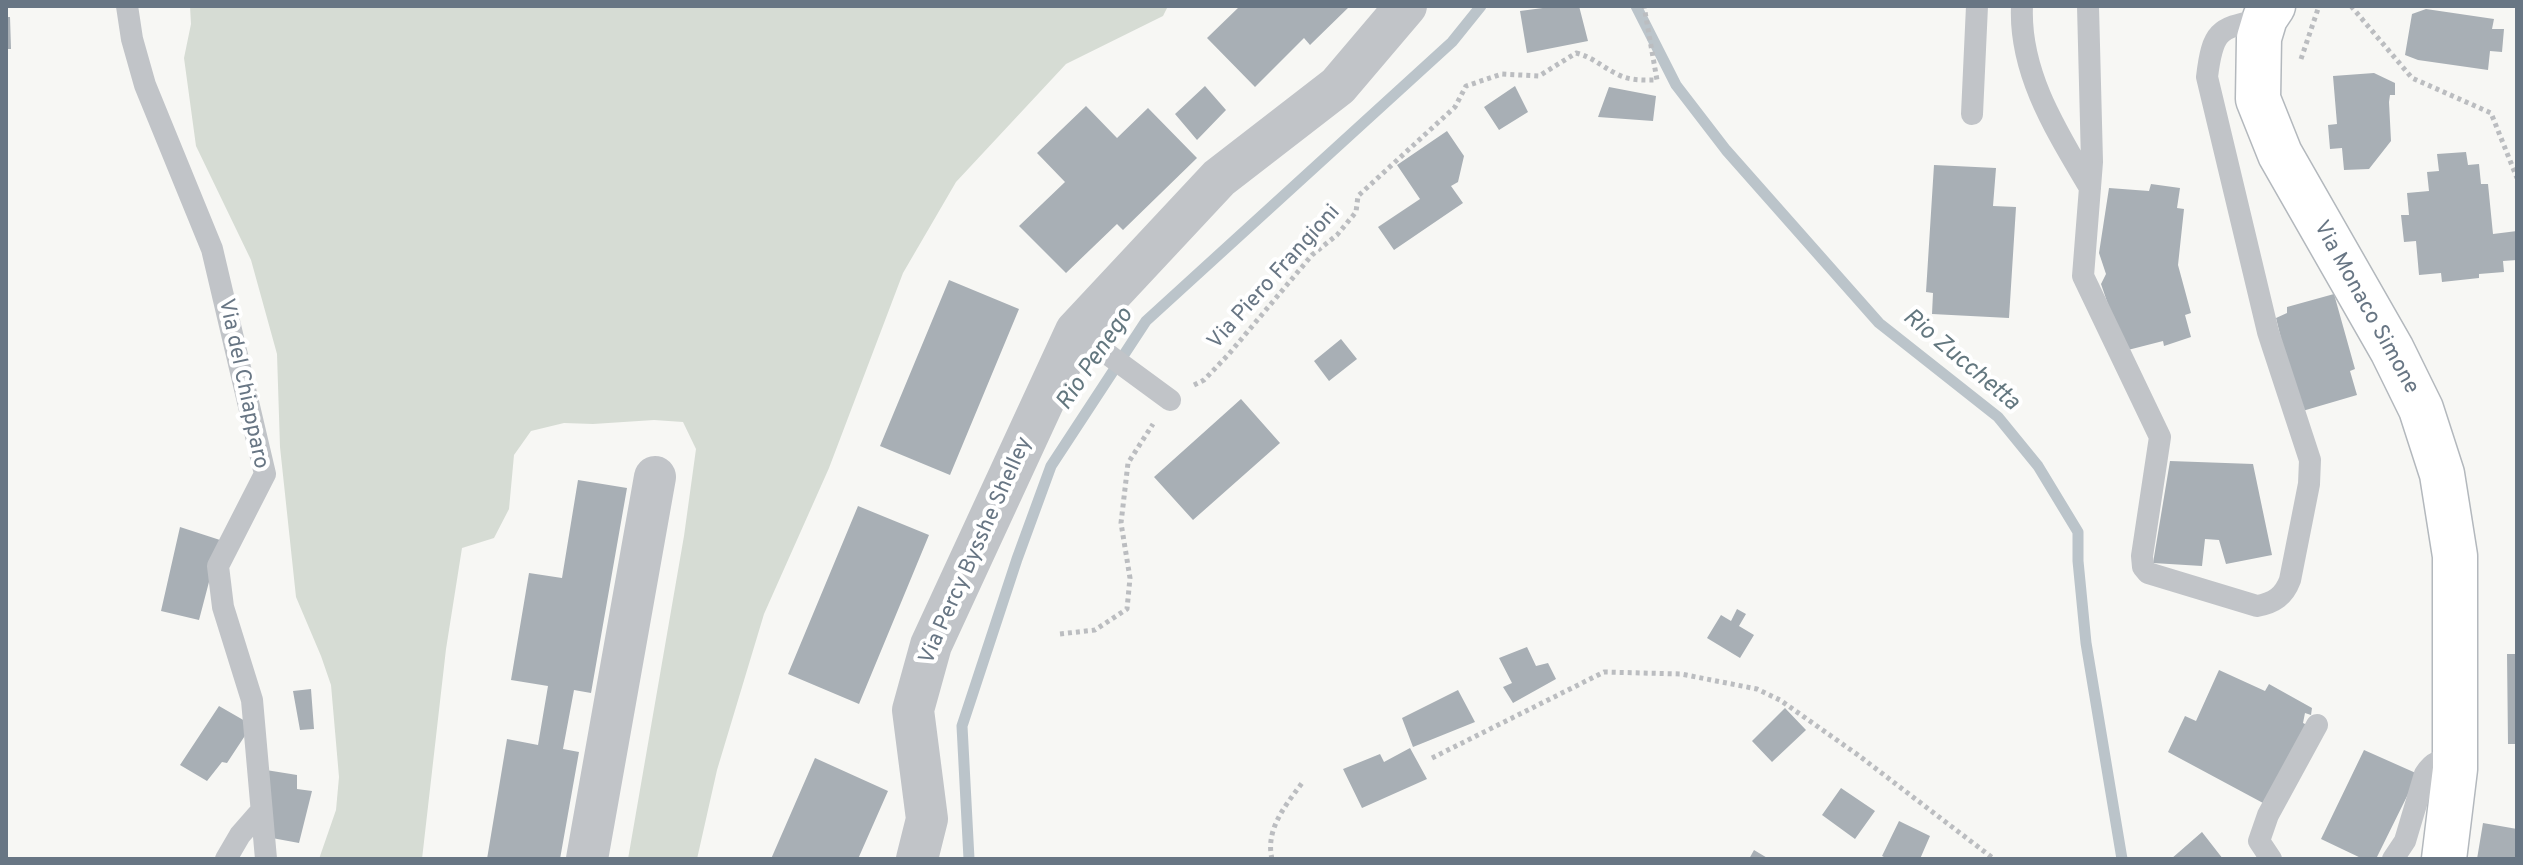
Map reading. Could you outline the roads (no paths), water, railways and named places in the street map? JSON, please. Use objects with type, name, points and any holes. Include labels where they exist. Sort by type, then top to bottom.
[{"type":"main road","name":"Via Monaco Simone","points":[[2269,12],[2259,38],[2258,99],[2280,154],[2398,362],[2421,409],[2442,474],[2455,556],[2455,759],[2444,859]]},
{"type":"street","name":"Via Percy Bysshe Shelley","points":[[917,859],[927,819],[913,710],[931,645],[1089,342],[1219,178],[1338,86],[1406,6]]},
{"type":"street","points":[[587,859],[655,477]]},
{"type":"lane","name":"Via del Chiapparo","points":[[127,6],[132,39],[145,85],[212,249],[265,474],[218,566],[223,607],[252,700],[266,859]]},
{"type":"lane","points":[[1972,114],[1977,6]]},
{"type":"lane","points":[[2022,6],[2023,44],[2032,76],[2062,141],[2090,188]]},
{"type":"lane","points":[[2088,6],[2092,162],[2083,276],[2160,437],[2142,556],[2143,567],[2148,573],[2257,606],[2278,599],[2290,580],[2309,484],[2310,460],[2268,332],[2207,77],[2215,40],[2225,28],[2269,12]]},
{"type":"lane","points":[[1089,342],[1127,366],[1170,400]]},
{"type":"lane","points":[[2271,859],[2259,841],[2268,815],[2317,725]]},
{"type":"lane","points":[[2393,859],[2405,841],[2430,765],[2439,760],[2455,759]]},
{"type":"lane","points":[[226,859],[240,835],[261,811]]},
{"type":"waterway","name":"Rio Penego","points":[[969,859],[962,726],[1051,466],[1146,321],[1452,42],[1481,6]]},
{"type":"waterway","name":"Rio Zucchetta","points":[[1636,6],[1676,85],[1726,150],[1879,323],[1998,417],[2038,466],[2078,532],[2086,643],[2122,859]]}]
